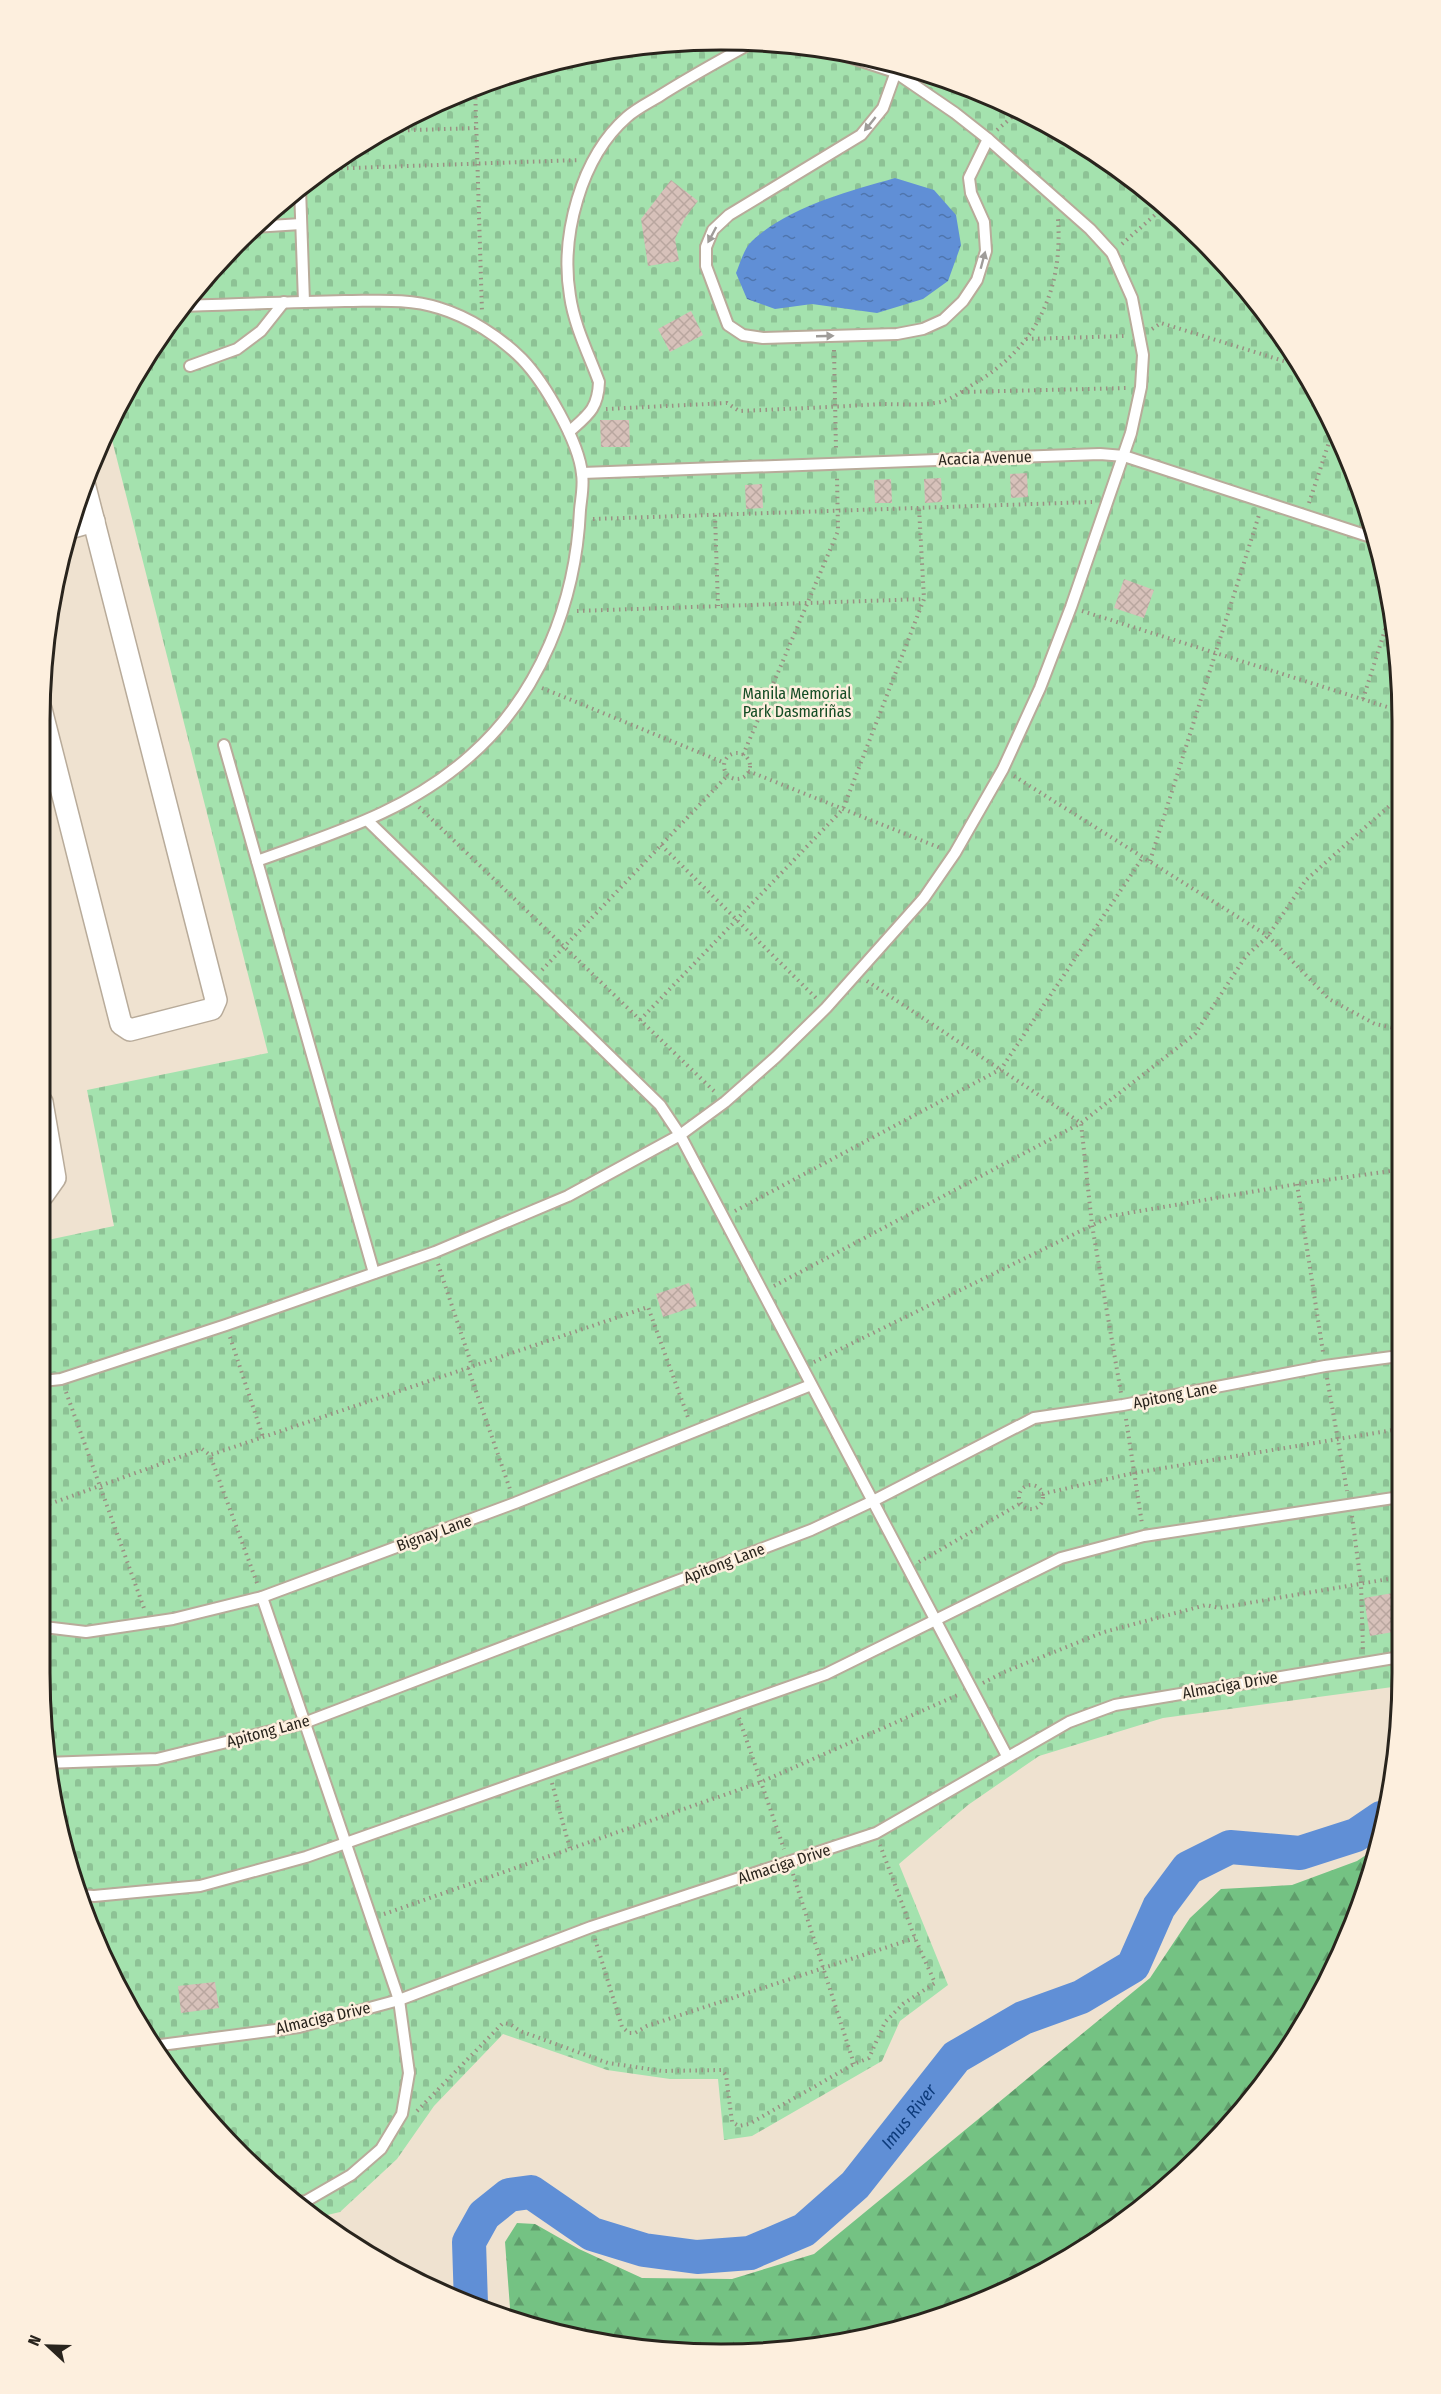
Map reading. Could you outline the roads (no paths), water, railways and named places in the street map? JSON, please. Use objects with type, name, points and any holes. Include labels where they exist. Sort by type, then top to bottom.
[{"type":"street","points":[[50,744],[121,1024],[130,1030],[212,1009],[216,1000],[88,498]]},
{"type":"street","points":[[79,525],[94,521]]},
{"type":"street","points":[[50,1149],[55,1178],[50,1185]]},
{"type":"lane","points":[[569,432],[593,409],[598,397],[599,382],[570,297],[568,262],[571,228],[578,195],[592,160],[608,136],[628,115],[739,50]]},
{"type":"lane","points":[[896,73],[883,108],[861,135],[729,214],[713,230],[706,247],[706,266],[728,325],[743,335],[764,338],[897,334],[923,329],[943,320],[963,301],[977,280],[986,251],[984,222],[971,193],[969,178],[988,139]]},
{"type":"lane","points":[[50,1380],[226,1325],[435,1252],[568,1196],[680,1135],[725,1102],[776,1058],[826,1008],[924,898],[955,854],[1002,769],[1040,688],[1071,607],[1124,456],[1141,387],[1143,355],[1132,298],[1112,253],[1090,229],[988,139],[906,76]]},
{"type":"lane","points":[[300,198],[304,302]]},
{"type":"lane","points":[[267,226],[301,224]]},
{"type":"lane","points":[[190,366],[237,349],[261,331],[284,302]]},
{"type":"lane","points":[[193,306],[284,302],[412,303],[439,308],[483,328],[523,360],[547,392],[569,432],[582,473],[575,563],[554,636],[530,683],[496,729],[472,755],[412,800],[368,821],[257,861]]},
{"type":"lane","name":"Acacia Avenue","points":[[582,473],[1100,454],[1124,456],[1365,535]]},
{"type":"lane","points":[[224,745],[374,1273]]},
{"type":"lane","points":[[368,821],[660,1105],[680,1135],[1007,1756]]},
{"type":"lane","name":"Apitong Lane","points":[[55,1763],[157,1759],[304,1723],[811,1530],[873,1501],[1034,1418],[1123,1405],[1325,1366],[1391,1357]]},
{"type":"lane","name":"Bignay Lane","points":[[50,1628],[86,1632],[149,1623],[262,1597],[515,1503],[811,1385]]},
{"type":"lane","points":[[88,1896],[200,1886],[306,1857],[826,1674],[1061,1558],[1144,1536],[1391,1498]]},
{"type":"lane","points":[[262,1597],[399,2000],[409,2073],[402,2114],[381,2149],[351,2175],[306,2201]]},
{"type":"lane","name":"Almaciga Drive","points":[[162,2045],[299,2027],[399,2000],[591,1927],[876,1833],[1069,1722],[1115,1705],[1391,1658]]},
{"type":"water","points":[[895,178],[934,190],[956,215],[961,245],[948,281],[923,299],[877,313],[812,304],[775,309],[747,299],[736,273],[744,252],[752,241],[767,229],[801,209]]},
{"type":"waterway","name":"Imus River","points":[[471,2296],[469,2242],[484,2215],[509,2195],[531,2192],[592,2234],[644,2250],[697,2257],[750,2253],[804,2230],[855,2185],[956,2057],[1023,2018],[1081,1997],[1133,1966],[1159,1907],[1188,1868],[1230,1847],[1300,1853],[1356,1835],[1375,1822]]},
{"type":"park label","name":"Manila Memorial Park Dasmariñas","points":[[797,702]]}]
